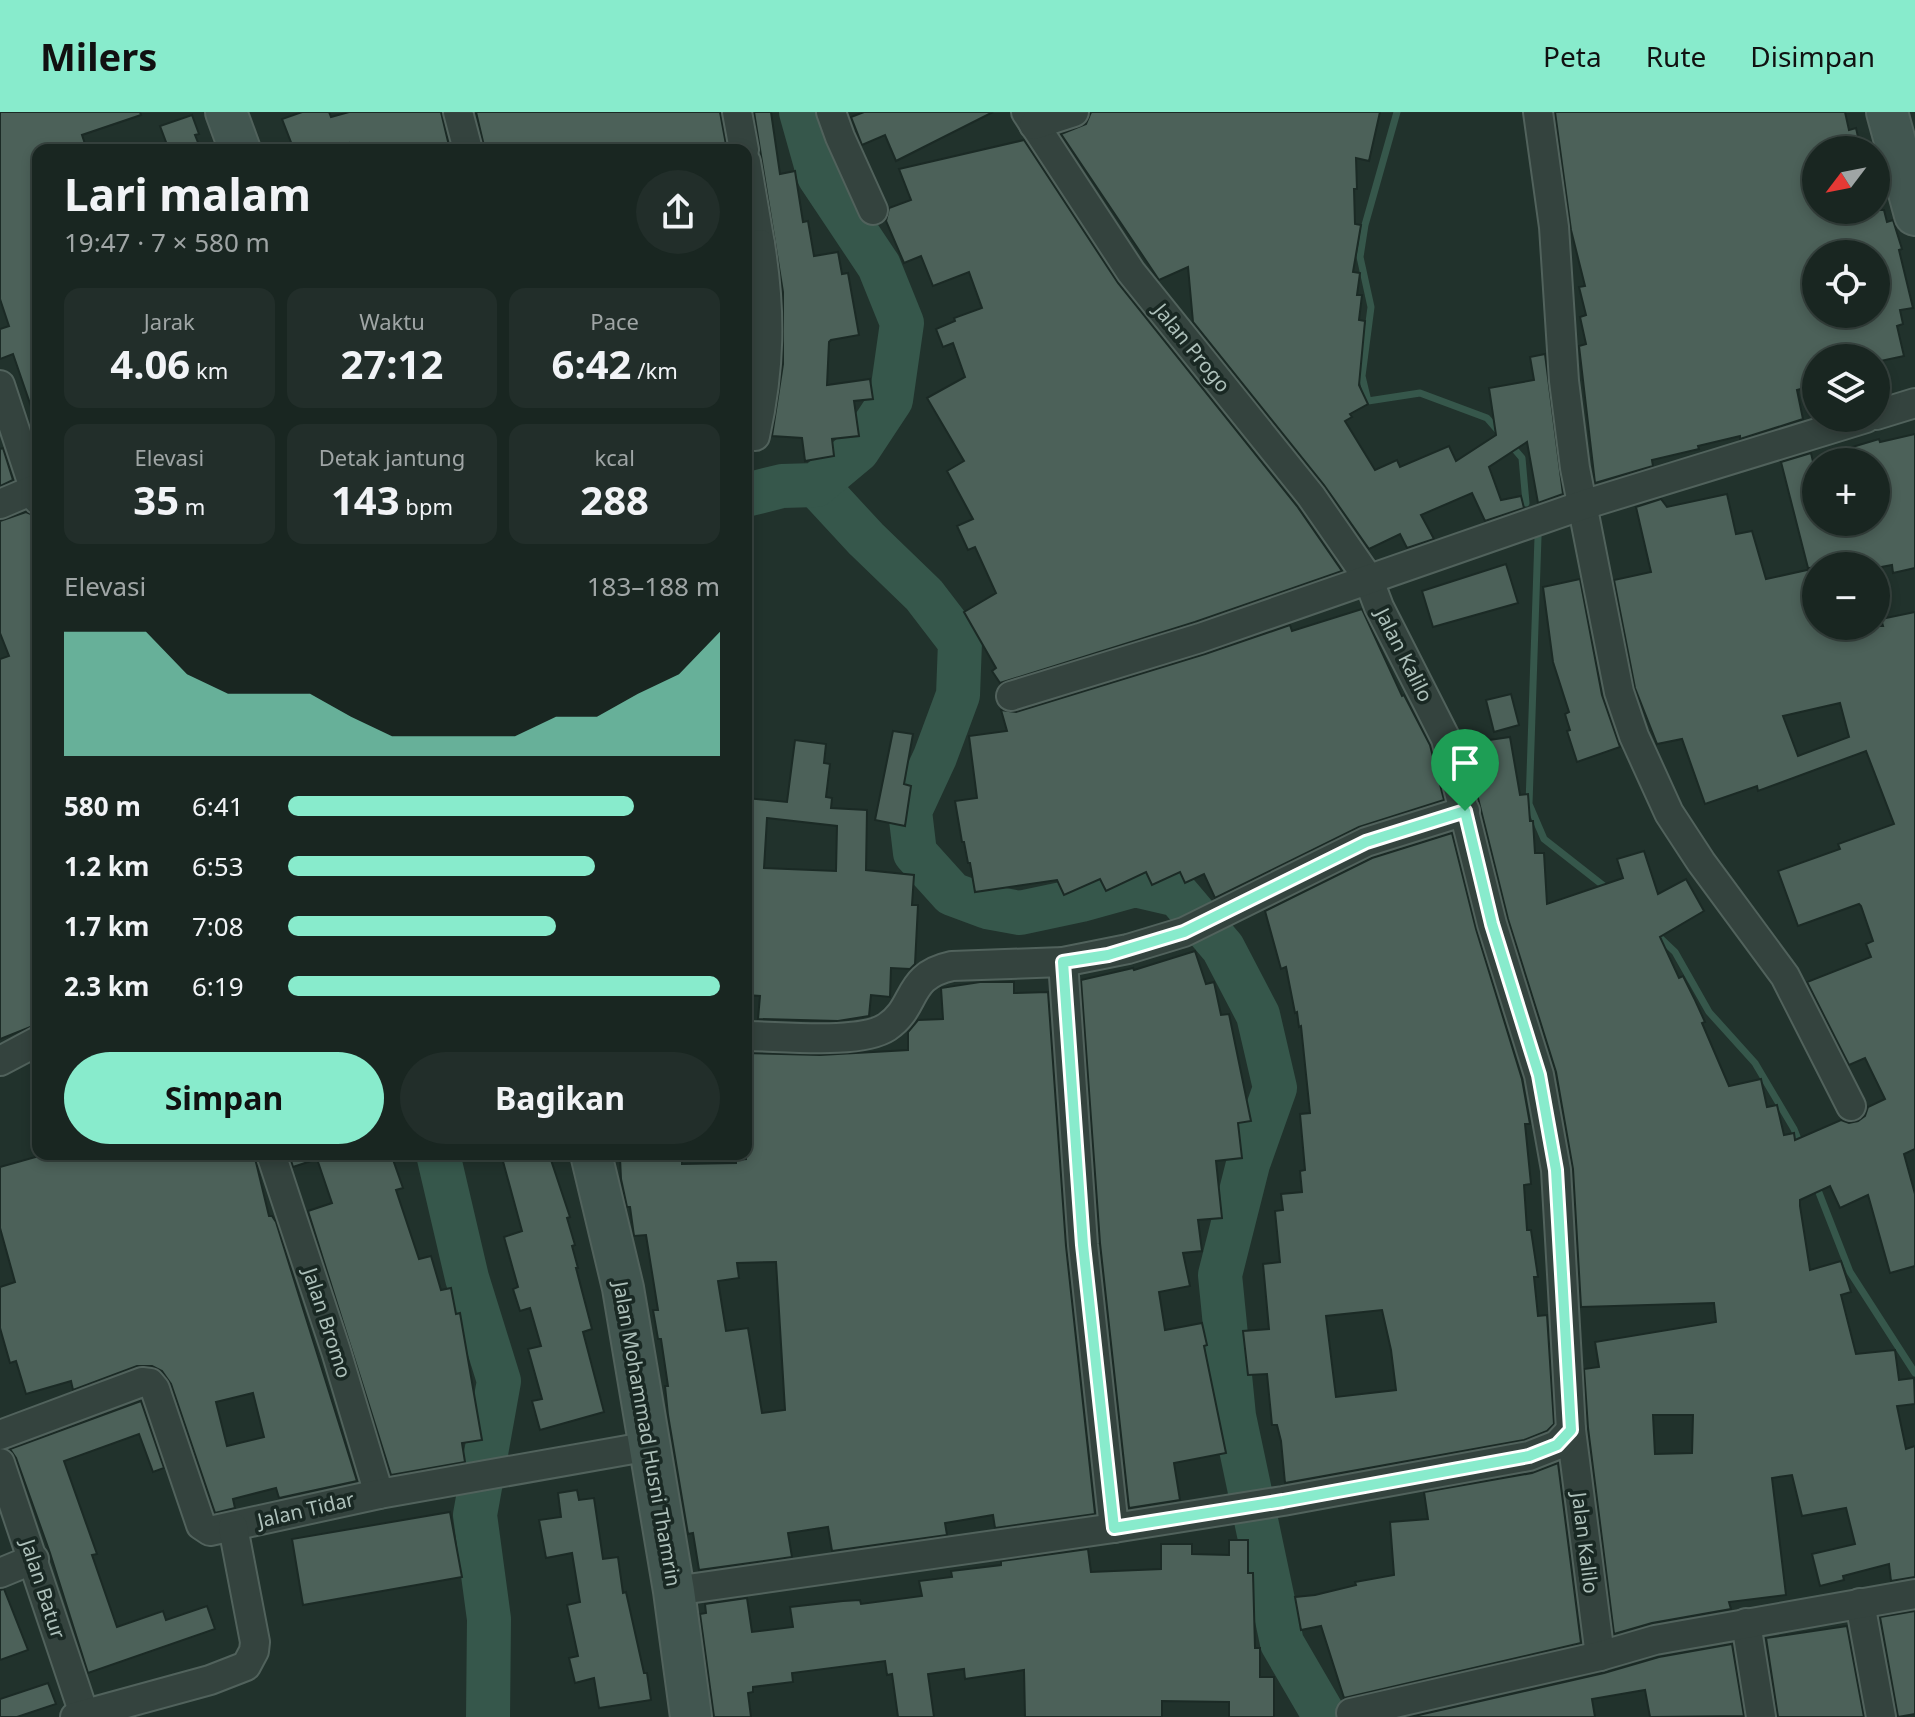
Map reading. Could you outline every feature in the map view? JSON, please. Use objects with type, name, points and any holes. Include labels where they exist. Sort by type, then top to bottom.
[{"type":"street","points":[[226,112],[238,144]]},
{"type":"street","points":[[458,112],[466,144]]},
{"type":"street","points":[[737,112],[743,144]]},
{"type":"street","points":[[831,112],[873,210]]},
{"type":"street","points":[[1030,118],[1074,112]]},
{"type":"street","points":[[1538,112],[1554,227],[1564,381],[1575,468],[1619,692],[1651,776],[1669,813],[1785,976],[1851,1106]]},
{"type":"street","points":[[1887,112],[1915,215]]},
{"type":"street","name":"Jalan Progo","points":[[1030,118],[1131,272],[1311,496],[1368,578]]},
{"type":"street","points":[[753,246],[769,326],[765,382],[755,436]]},
{"type":"street","points":[[0,385],[32,478]]},
{"type":"street","points":[[1890,411],[1915,403]]},
{"type":"street","points":[[1011,696],[1200,638],[1583,505],[1820,432]]},
{"type":"street","points":[[0,504],[32,494]]},
{"type":"street","name":"Jalan Kalilo","points":[[1368,578],[1379,607],[1446,739],[1492,924],[1542,1089],[1556,1170],[1571,1430],[1600,1656]]},
{"type":"street","points":[[752,1036],[843,1038],[876,1033],[894,1020],[920,980],[937,970],[960,966],[1063,962],[1108,955],[1184,932],[1366,842],[1465,811]]},
{"type":"street","points":[[1063,962],[1083,1245],[1114,1528]]},
{"type":"street","points":[[0,1061],[32,1044]]},
{"type":"street","name":"Jalan Bromo","points":[[273,1160],[379,1494]]},
{"type":"street","name":"Jalan Mohammad Husni Thamrin","points":[[592,1160],[623,1288],[674,1591],[691,1717]]},
{"type":"street","points":[[0,1435],[142,1382],[150,1383],[155,1389],[201,1525],[210,1531],[233,1527]]},
{"type":"street","points":[[674,1591],[1283,1501],[1529,1456],[1557,1445],[1571,1430]]},
{"type":"street","name":"Jalan Tidar","points":[[80,1716],[210,1680],[246,1666],[255,1642],[233,1527],[444,1481],[650,1446]]},
{"type":"street","name":"Jalan Batur","points":[[0,1463],[34,1559],[80,1716]]},
{"type":"street","points":[[0,1573],[34,1559]]},
{"type":"street","points":[[1351,1713],[1600,1656],[1655,1640],[1915,1594]]},
{"type":"street","points":[[1860,1603],[1881,1717]]},
{"type":"street","points":[[1746,1623],[1761,1717]]},
{"type":"building","points":[[0,112],[140,112],[141,115],[82,135],[85,144],[32,144],[32,409],[13,354],[0,359],[0,329],[9,326],[0,299]]},
{"type":"building","points":[[302,112],[329,112],[331,117],[349,112],[441,112],[449,144],[292,144],[282,119]]},
{"type":"building","points":[[476,112],[720,112],[726,144],[484,144]]},
{"type":"building","points":[[754,112],[771,112],[780,174],[795,171],[803,222],[808,221],[814,256],[838,252],[842,274],[848,273],[859,335],[829,342],[827,385],[870,379],[873,399],[854,401],[859,436],[832,439],[834,456],[805,461],[802,438],[772,436],[783,364],[783,292]]},
{"type":"building","points":[[864,112],[993,112],[896,161],[885,135],[862,145],[851,117]]},
{"type":"building","points":[[1091,112],[1380,112],[1369,161],[1356,158],[1357,189],[1354,189],[1355,224],[1361,225],[1353,272],[1360,273],[1357,295],[1362,295],[1359,320],[1365,321],[1359,385],[1368,404],[1350,414],[1352,417],[1345,421],[1375,470],[1397,460],[1400,467],[1449,446],[1456,461],[1496,435],[1489,388],[1534,380],[1530,357],[1545,354],[1563,494],[1538,503],[1527,442],[1489,467],[1501,500],[1521,496],[1524,508],[1485,521],[1472,493],[1421,515],[1434,539],[1407,548],[1400,534],[1369,549],[1324,485],[1193,322],[1188,267],[1159,280],[1061,134],[1086,124]]},
{"type":"building","points":[[1555,112],[1845,112],[1849,130],[1856,128],[1858,136],[1802,136],[1802,224],[1890,224],[1893,220],[1913,308],[1900,310],[1903,324],[1897,326],[1904,356],[1890,359],[1890,344],[1802,344],[1802,389],[1797,390],[1802,419],[1740,439],[1740,436],[1652,460],[1653,466],[1595,483],[1579,346],[1586,344],[1580,317],[1586,315],[1579,287],[1585,286],[1571,230]]},
{"type":"building","points":[[192,115],[199,134],[195,135],[199,144],[167,144],[160,126]]},
{"type":"building","points":[[1024,140],[1118,283],[1297,506],[1342,571],[1195,622],[1000,683],[992,671],[996,668],[964,612],[996,593],[975,547],[968,550],[957,526],[973,519],[947,471],[964,461],[927,398],[965,377],[953,343],[943,347],[936,329],[955,321],[954,318],[982,308],[969,272],[933,286],[921,256],[904,263],[886,221],[889,208],[911,200],[899,169]]},
{"type":"building","points":[[1915,434],[1915,568],[1893,573],[1890,552],[1804,552],[1781,462],[1802,456],[1802,536],[1890,536],[1890,448],[1849,448],[1879,439],[1880,442]]},
{"type":"building","points":[[3,448],[13,480],[0,486],[0,449]]},
{"type":"building","points":[[1727,494],[1736,534],[1752,531],[1766,579],[1802,571],[1802,640],[1890,640],[1890,617],[1915,612],[1915,1149],[1904,1154],[1915,1194],[1915,1266],[1890,1273],[1868,1195],[1840,1208],[1830,1186],[1800,1200],[1800,1206],[1810,1270],[1841,1261],[1851,1292],[1841,1295],[1856,1354],[1895,1350],[1899,1380],[1914,1378],[1915,1404],[1897,1406],[1906,1449],[1915,1446],[1915,1577],[1891,1581],[1889,1564],[1843,1576],[1844,1580],[1820,1586],[1812,1554],[1855,1544],[1846,1508],[1802,1516],[1792,1475],[1772,1478],[1786,1595],[1729,1602],[1731,1609],[1652,1623],[1614,1634],[1588,1428],[1584,1369],[1599,1367],[1595,1342],[1716,1322],[1714,1303],[1581,1307],[1573,1169],[1556,1072],[1508,919],[1475,786],[1468,743],[1510,737],[1520,795],[1528,794],[1535,853],[1544,853],[1547,904],[1623,878],[1617,859],[1644,851],[1658,894],[1686,879],[1704,911],[1660,937],[1679,978],[1683,976],[1695,1000],[1729,1086],[1761,1079],[1767,1107],[1777,1105],[1784,1135],[1794,1133],[1795,1140],[1841,1120],[1849,1123],[1858,1121],[1865,1116],[1868,1107],[1885,1099],[1865,1058],[1849,1065],[1807,982],[1871,957],[1866,944],[1873,941],[1861,906],[1859,904],[1798,926],[1778,871],[1840,849],[1838,844],[1894,824],[1866,751],[1758,791],[1757,786],[1705,804],[1682,739],[1657,744],[1635,688],[1614,580],[1651,572],[1636,507],[1661,499],[1667,507]],"holes":[[[1840,703],[1849,737],[1798,756],[1783,716]],[[1653,1415],[1693,1415],[1692,1453],[1655,1454]]]},
{"type":"building","points":[[26,512],[32,514],[32,1026],[0,1039],[0,659],[9,656],[0,633],[0,521]]},
{"type":"building","points":[[1506,564],[1518,603],[1433,627],[1422,591]]},
{"type":"building","points":[[1580,579],[1602,695],[1620,747],[1577,762],[1567,731],[1570,730],[1565,714],[1569,712],[1553,662],[1543,587]]},
{"type":"building","points":[[1362,609],[1402,696],[1430,745],[1444,800],[1359,827],[1215,898],[1204,874],[1185,883],[1180,872],[1152,885],[1146,872],[1106,891],[1100,879],[1064,895],[1057,880],[975,892],[955,801],[977,798],[969,736],[1007,731],[1001,710],[1016,712],[1290,625],[1292,631]]},
{"type":"building","points":[[1511,694],[1519,725],[1494,732],[1486,700]]},
{"type":"building","points":[[893,731],[913,734],[904,784],[911,786],[905,826],[875,820]]},
{"type":"building","points":[[795,740],[826,744],[824,763],[830,764],[826,797],[832,798],[831,808],[867,810],[866,870],[914,875],[912,905],[918,905],[915,964],[910,969],[891,968],[890,997],[871,995],[869,1016],[838,1021],[758,1019],[760,996],[752,995],[752,799],[787,802]],"holes":[[[767,818],[837,826],[836,871],[764,868]]]},
{"type":"building","points":[[1452,833],[1476,929],[1522,1079],[1530,1124],[1525,1124],[1531,1184],[1524,1185],[1527,1230],[1531,1230],[1538,1277],[1534,1277],[1538,1316],[1547,1315],[1554,1424],[1547,1431],[1524,1440],[1285,1483],[1281,1441],[1277,1425],[1272,1425],[1267,1374],[1248,1375],[1243,1331],[1269,1329],[1263,1264],[1280,1262],[1275,1211],[1283,1210],[1281,1194],[1302,1192],[1300,1171],[1305,1170],[1300,1114],[1310,1113],[1301,1026],[1295,1013],[1286,967],[1281,969],[1265,911],[1372,858]],"holes":[[[1382,1310],[1396,1390],[1336,1397],[1326,1316]]]},
{"type":"building","points":[[1195,951],[1206,984],[1214,982],[1221,1015],[1229,1014],[1251,1121],[1238,1123],[1242,1158],[1216,1161],[1222,1218],[1198,1220],[1202,1251],[1183,1253],[1190,1286],[1159,1292],[1165,1330],[1202,1323],[1226,1453],[1174,1463],[1180,1500],[1129,1508],[1100,1243],[1081,980],[1134,970]]},
{"type":"building","points":[[980,982],[1014,982],[1014,993],[1048,992],[1066,1246],[1095,1514],[995,1528],[993,1515],[945,1523],[947,1535],[832,1551],[828,1527],[788,1533],[792,1557],[699,1570],[693,1533],[688,1534],[668,1415],[665,1386],[668,1386],[653,1310],[658,1310],[646,1235],[634,1236],[630,1207],[627,1207],[621,1179],[620,1160],[682,1160],[682,1164],[752,1160],[752,1053],[820,1055],[908,1050],[908,1032],[918,1020],[943,1019],[941,988]],"holes":[[[776,1262],[785,1410],[762,1413],[748,1328],[726,1331],[718,1281],[739,1278],[737,1263]]]},
{"type":"building","points":[[32,1158],[255,1160],[269,1216],[276,1222],[357,1481],[279,1498],[276,1488],[233,1499],[235,1508],[215,1513],[171,1384],[162,1371],[152,1366],[137,1366],[73,1390],[71,1381],[26,1394],[16,1361],[10,1363],[0,1328],[0,1287],[15,1282],[0,1228],[0,1167]],"holes":[[[253,1393],[264,1437],[227,1446],[216,1402]]]},
{"type":"building","points":[[291,1160],[314,1160],[293,1167]]},
{"type":"building","points":[[317,1160],[393,1160],[403,1188],[396,1190],[419,1259],[431,1256],[441,1290],[451,1288],[456,1314],[460,1313],[482,1440],[462,1443],[465,1462],[391,1475],[308,1211],[332,1203]]},
{"type":"building","points":[[503,1160],[551,1160],[570,1217],[567,1218],[575,1245],[572,1246],[576,1268],[592,1329],[583,1332],[604,1412],[540,1430],[532,1401],[542,1399],[528,1349],[541,1346],[530,1308],[520,1311],[513,1289],[518,1287],[504,1237],[522,1231]]},
{"type":"building","points":[[141,1401],[164,1468],[153,1472],[139,1434],[64,1461],[97,1554],[92,1555],[117,1627],[163,1611],[166,1620],[207,1606],[215,1629],[88,1673],[50,1553],[10,1449]]},
{"type":"building","points":[[1558,1463],[1581,1643],[1344,1698],[1321,1626],[1301,1630],[1295,1597],[1394,1575],[1390,1522],[1428,1519],[1424,1492],[1532,1473]]},
{"type":"building","points":[[577,1490],[579,1500],[594,1498],[603,1559],[618,1557],[623,1593],[626,1592],[651,1700],[599,1708],[594,1678],[575,1683],[569,1658],[578,1656],[567,1605],[580,1602],[572,1553],[546,1558],[539,1520],[561,1517],[558,1493]]},
{"type":"building","points":[[450,1512],[462,1577],[303,1605],[292,1539]]},
{"type":"building","points":[[1229,1540],[1248,1540],[1248,1573],[1253,1573],[1255,1648],[1260,1648],[1260,1677],[1274,1677],[1274,1717],[1229,1717],[1229,1702],[1162,1701],[1162,1717],[1025,1717],[1024,1670],[965,1679],[964,1669],[928,1674],[934,1717],[898,1717],[892,1674],[887,1675],[885,1661],[792,1673],[793,1682],[753,1687],[753,1692],[748,1693],[751,1717],[714,1717],[700,1614],[706,1613],[705,1604],[747,1598],[752,1632],[793,1627],[790,1607],[860,1600],[861,1604],[922,1596],[919,1581],[952,1577],[951,1571],[1001,1565],[1001,1561],[1088,1549],[1091,1572],[1161,1569],[1161,1544],[1192,1544],[1192,1554],[1229,1555]]},
{"type":"building","points":[[4,1589],[28,1650],[0,1660],[0,1590]]},
{"type":"building","points":[[1915,1611],[1915,1714],[1898,1717],[1880,1617]]},
{"type":"building","points":[[1847,1626],[1864,1717],[1778,1717],[1766,1638]]},
{"type":"building","points":[[1732,1644],[1744,1716],[1650,1717],[1645,1690],[1592,1699],[1595,1717],[1410,1717],[1604,1673],[1659,1657]]},
{"type":"building","points":[[48,1683],[56,1704],[17,1717],[0,1717],[0,1699]]},
{"type":"waterway","points":[[752,494],[782,486],[816,485],[858,450],[891,400],[902,323],[879,266],[819,176],[801,112]]},
{"type":"waterway","points":[[1397,112],[1365,225],[1360,257],[1371,307],[1362,376],[1368,401],[1420,393],[1487,418],[1500,433]]},
{"type":"waterway","points":[[1511,445],[1522,458],[1526,503]]},
{"type":"waterway","points":[[816,485],[924,595],[960,642],[958,695],[935,757],[910,811],[915,853],[952,894],[987,907],[1020,913],[1135,885],[1178,895],[1223,948],[1258,1015],[1275,1088],[1248,1164],[1220,1275],[1234,1416],[1282,1643],[1325,1717]]},
{"type":"waterway","points":[[1538,537],[1529,804],[1544,839],[1609,890]]},
{"type":"waterway","points":[[1656,934],[1675,952],[1709,1012],[1755,1063],[1794,1129],[1801,1147]]},
{"type":"waterway","points":[[439,1160],[467,1278],[499,1381],[475,1515],[489,1619],[488,1717]]},
{"type":"waterway","points":[[1816,1185],[1850,1272],[1915,1373]]},
{"type":"route","points":[[1465,811],[1492,924],[1539,1075],[1556,1170],[1571,1430],[1557,1445],[1529,1456],[1114,1528],[1083,1245],[1063,962],[1108,955],[1184,932],[1366,842],[1465,811]]}]
